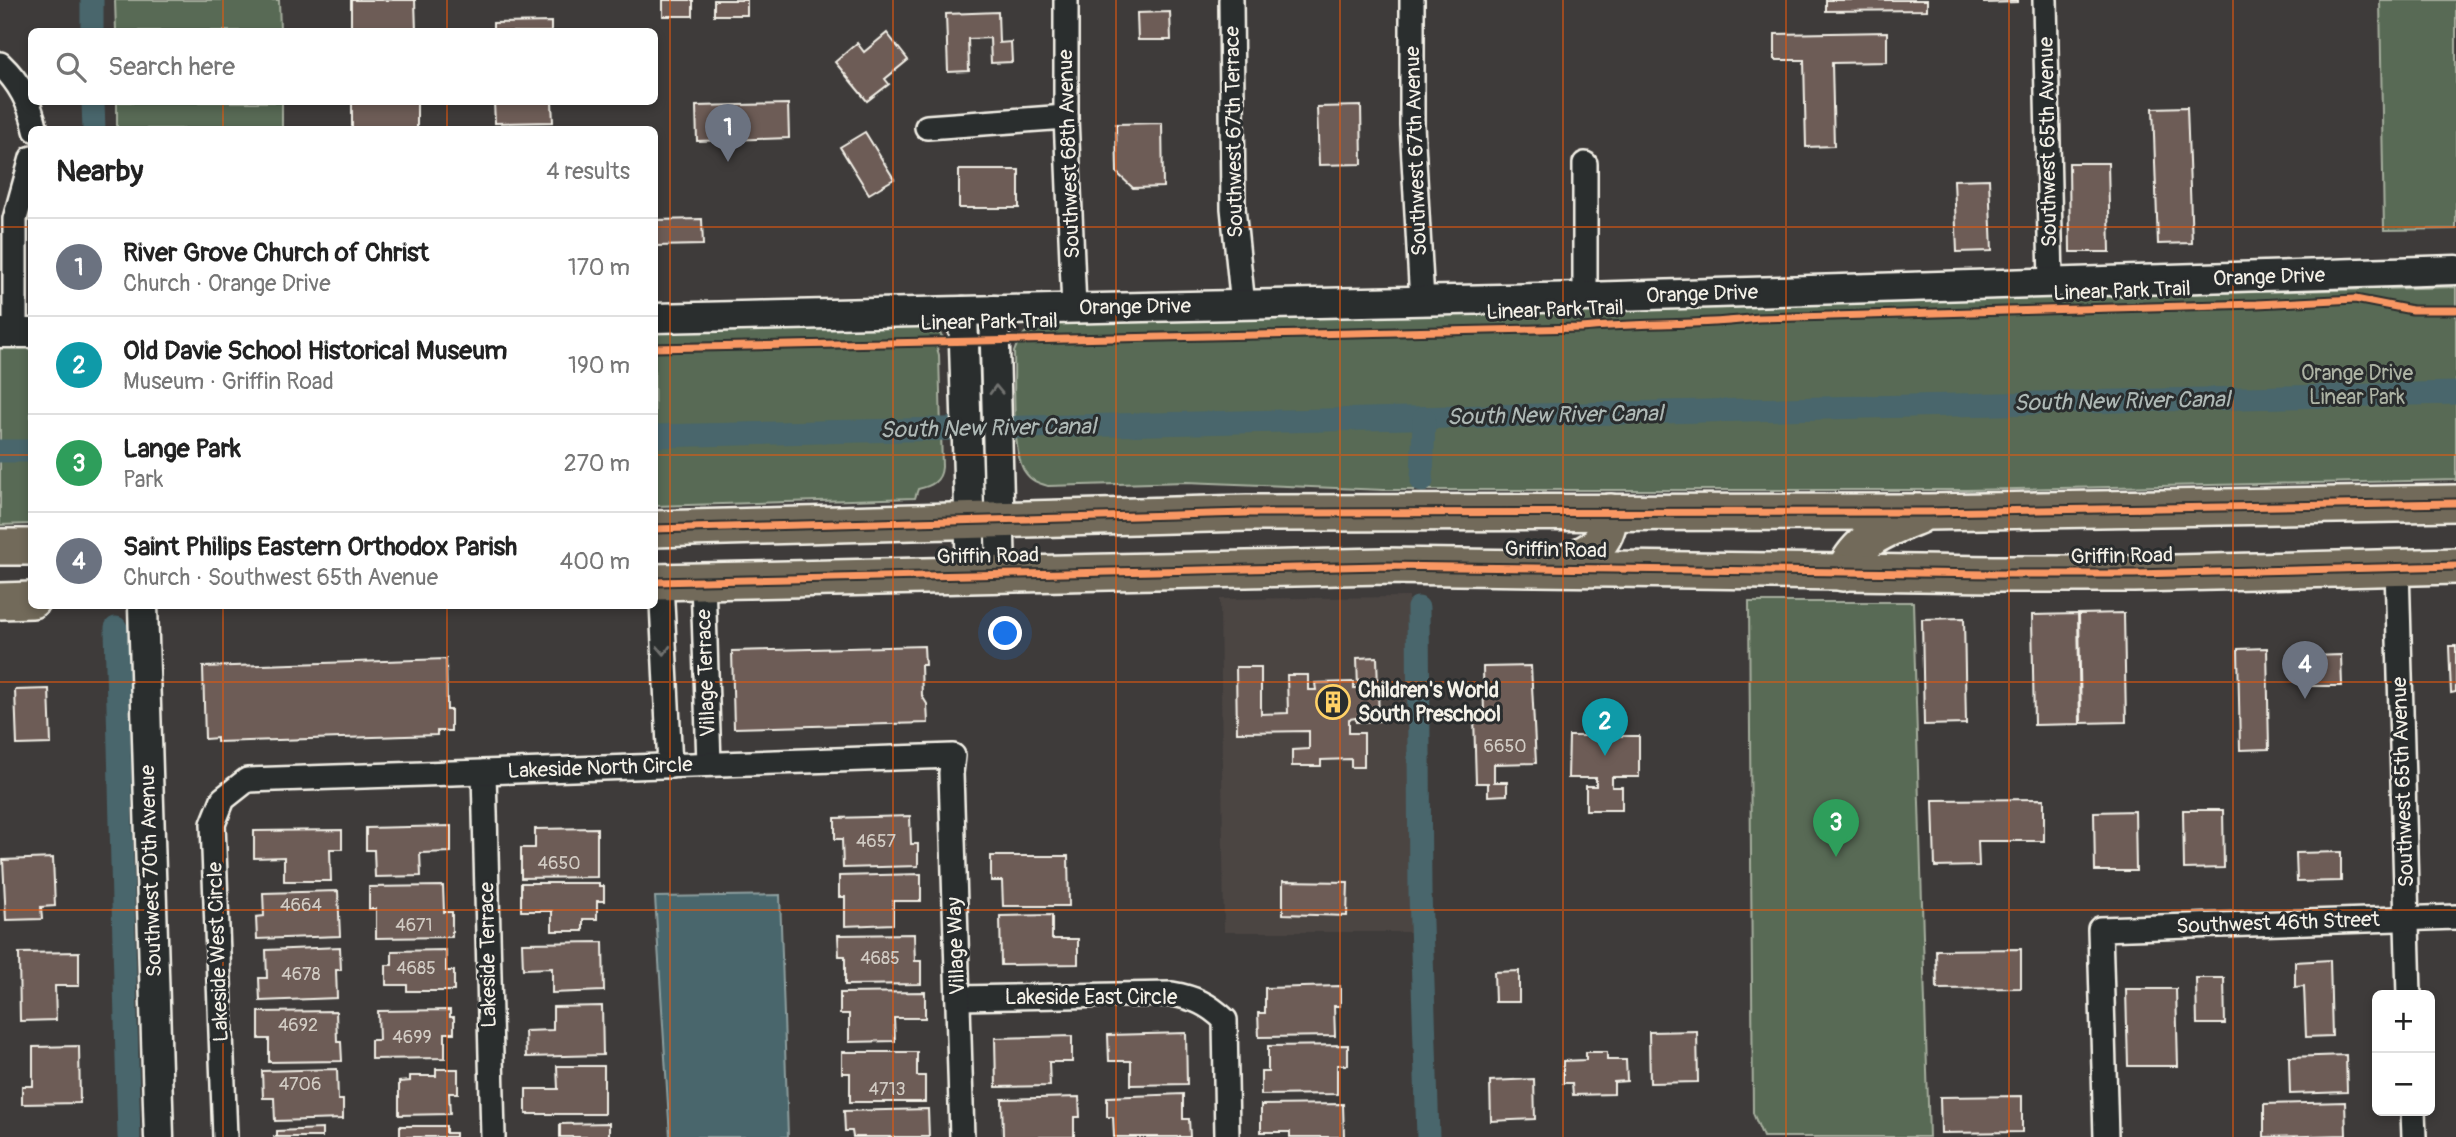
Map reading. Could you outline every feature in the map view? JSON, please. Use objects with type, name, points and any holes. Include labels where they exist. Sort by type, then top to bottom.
[{"type":"main road","name":"Griffin Road","points":[[658,529],[1247,513],[1928,512],[2456,502]]},
{"type":"main road","points":[[1551,568],[1586,554],[1599,543],[1609,529],[1610,512]]},
{"type":"main road","points":[[1843,573],[1851,555],[1870,539],[1928,512]]},
{"type":"main road","points":[[0,547],[28,547]]},
{"type":"main road","name":"Griffin Road","points":[[658,582],[1313,566],[2134,574],[2456,566]]},
{"type":"main road","points":[[0,601],[28,600]]},
{"type":"street","name":"Southwest 68th Avenue","points":[[1066,0],[1066,117],[1074,308]]},
{"type":"street","name":"Southwest 67th Terrace","points":[[1231,0],[1233,208],[1243,306]]},
{"type":"street","name":"Southwest 67th Avenue","points":[[1412,0],[1412,125],[1422,301]]},
{"type":"street","name":"Southwest 65th Avenue","points":[[2045,0],[2050,284]]},
{"type":"street","points":[[0,64],[28,102]]},
{"type":"street","points":[[29,105],[35,126]]},
{"type":"street","points":[[928,127],[1066,117]]},
{"type":"street","points":[[1585,164],[1585,297]]},
{"type":"street","points":[[15,333],[15,219],[28,172]]},
{"type":"street","name":"Orange Drive","points":[[658,318],[1585,297],[2456,270]]},
{"type":"street","points":[[986,574],[985,520],[998,480],[994,310]]},
{"type":"street","points":[[963,311],[968,481],[985,520]]},
{"type":"street","name":"Southwest 65th Avenue","points":[[2397,568],[2409,990]]},
{"type":"street","name":"Village Terrace","points":[[703,581],[709,765]]},
{"type":"street","name":"Village Terrace","points":[[658,582],[670,766]]},
{"type":"street","name":"Southwest 70th Avenue","points":[[143,609],[159,1137]]},
{"type":"street","name":"Lakeside North Circle","points":[[247,780],[953,756]]},
{"type":"street","name":"Village Way","points":[[953,756],[951,773],[962,1137]]},
{"type":"street","name":"Lakeside Terrace","points":[[484,772],[493,1137]]},
{"type":"street","name":"Lakeside West Circle","points":[[225,1137],[213,824],[223,799],[247,780]]},
{"type":"street","name":"Southwest 46th Street","points":[[2106,1137],[2100,929],[2456,917]]},
{"type":"street","name":"Lakeside East Circle","points":[[958,998],[1172,994],[1193,998],[1211,1006],[1225,1020],[1227,1137]]},
{"type":"street","points":[[2413,1116],[2414,1137]]},
{"type":"shaded area","points":[[1409,597],[1411,828],[1417,932],[1224,932],[1220,599]]},
{"type":"green space","points":[[115,0],[279,0],[280,28],[116,28]]},
{"type":"green space","points":[[2380,0],[2456,0],[2456,229],[2384,230]]},
{"type":"green space","points":[[117,105],[282,105],[282,126],[117,126]]},
{"type":"green space","name":"Orange Drive Linear Park","points":[[2456,287],[2456,480],[1966,490],[1384,490],[1186,482],[1048,486],[1032,480],[1025,472],[1016,433],[1014,352],[1026,332],[1047,322]]},
{"type":"green space","points":[[925,325],[937,331],[943,337],[937,348],[942,467],[937,480],[918,489],[915,498],[658,506],[658,328]]},
{"type":"green space","points":[[28,345],[28,524],[0,525],[0,346]]},
{"type":"green space","points":[[1749,602],[1913,602],[1929,1137],[1763,1137],[1753,1113]]},
{"type":"water","points":[[780,895],[788,1137],[670,1137],[655,897]]},
{"type":"building","points":[[351,0],[415,0],[416,28],[351,28]]},
{"type":"building","points":[[663,0],[693,0],[693,16],[663,16]]},
{"type":"building","points":[[714,0],[747,0],[747,15],[714,15]]},
{"type":"building","points":[[1826,0],[1927,0],[1927,10],[1826,11]]},
{"type":"building","points":[[1984,0],[2018,0],[2018,2],[1984,3]]},
{"type":"building","points":[[998,12],[999,43],[1011,42],[1012,62],[991,63],[990,38],[968,39],[969,71],[948,72],[946,14]]},
{"type":"building","points":[[1170,12],[1171,40],[1138,40],[1137,13]]},
{"type":"building","points":[[551,22],[551,28],[493,28],[493,23]]},
{"type":"building","points":[[1887,32],[1887,62],[1832,63],[1834,146],[1806,147],[1804,60],[1775,60],[1775,34]]},
{"type":"building","points":[[887,33],[908,60],[885,79],[889,84],[867,101],[835,62],[857,43],[864,52]]},
{"type":"building","points":[[788,104],[789,138],[697,141],[696,106]]},
{"type":"building","points":[[352,105],[417,105],[417,126],[352,126]]},
{"type":"building","points":[[494,105],[552,105],[553,122],[495,123]]},
{"type":"building","points":[[1361,106],[1362,164],[1319,165],[1317,107]]},
{"type":"building","points":[[2187,107],[2192,243],[2158,244],[2153,108]]},
{"type":"building","points":[[1162,123],[1163,187],[1133,188],[1117,173],[1116,124]]},
{"type":"building","points":[[865,132],[894,179],[869,194],[840,147]]},
{"type":"building","points":[[2069,163],[2108,163],[2110,252],[2070,252]]},
{"type":"building","points":[[959,170],[1019,170],[1019,208],[959,208]]},
{"type":"building","points":[[1989,179],[1992,251],[1957,252],[1954,180]]},
{"type":"building","points":[[702,219],[703,245],[658,246],[658,220]]},
{"type":"building","points":[[2124,613],[2126,722],[2081,723],[2079,614]]},
{"type":"building","points":[[2078,614],[2080,724],[2034,725],[2032,615]]},
{"type":"building","points":[[1964,618],[1966,724],[1924,725],[1922,619]]},
{"type":"building","points":[[924,646],[925,665],[921,665],[922,696],[927,704],[928,723],[734,728],[732,651]]},
{"type":"building","points":[[2449,646],[2456,646],[2456,692],[2451,693]]},
{"type":"building","points":[[2267,648],[2269,749],[2240,750],[2238,649]]},
{"type":"building","points":[[2341,655],[2342,686],[2311,686],[2311,656]]},
{"type":"building","name":"Children's World South Preschool","points":[[1377,657],[1379,721],[1356,722],[1356,718],[1349,719],[1349,733],[1364,733],[1364,767],[1351,767],[1351,759],[1321,760],[1321,766],[1292,766],[1292,750],[1309,749],[1309,731],[1237,732],[1236,667],[1261,667],[1261,714],[1288,713],[1287,675],[1308,675],[1308,690],[1316,690],[1315,683],[1354,682],[1354,688],[1358,688],[1357,658]]},
{"type":"building","points":[[446,659],[447,710],[451,710],[451,731],[437,731],[437,735],[217,742],[217,738],[205,739],[203,667]]},
{"type":"building","points":[[1531,666],[1536,763],[1494,764],[1494,782],[1507,782],[1507,795],[1488,796],[1488,783],[1476,783],[1474,716],[1484,716],[1483,667]]},
{"type":"building","points":[[49,689],[51,744],[17,745],[15,690]]},
{"type":"building","points":[[1569,736],[1639,736],[1639,777],[1612,777],[1612,787],[1622,787],[1622,810],[1586,810],[1586,786],[1596,786],[1596,778],[1568,778]]},
{"type":"building","points":[[2044,799],[2044,841],[1978,841],[1979,866],[1935,867],[1933,800]]},
{"type":"building","points":[[2183,810],[2223,810],[2224,868],[2184,869]]},
{"type":"building","points":[[2135,811],[2136,871],[2095,871],[2094,812]]},
{"type":"building","points":[[910,816],[911,844],[918,844],[918,866],[843,868],[842,839],[835,839],[835,818]]},
{"type":"building","points":[[451,826],[451,852],[420,853],[421,876],[375,877],[374,850],[366,850],[366,828]]},
{"type":"building","points":[[597,828],[597,877],[521,878],[521,848],[535,848],[535,829]]},
{"type":"building","points":[[342,830],[342,849],[330,849],[331,881],[284,881],[284,857],[254,858],[254,831]]},
{"type":"building","points":[[2341,852],[2341,881],[2297,882],[2296,853]]},
{"type":"building","points":[[991,856],[1068,856],[1069,906],[1003,906],[1002,881],[991,881]]},
{"type":"building","points":[[53,858],[55,906],[41,907],[42,919],[6,920],[3,860]]},
{"type":"building","points":[[921,874],[921,901],[893,901],[893,924],[845,926],[845,897],[839,897],[839,876]]},
{"type":"building","points":[[1283,881],[1348,882],[1347,916],[1283,914]]},
{"type":"building","points":[[521,883],[599,883],[599,886],[604,886],[604,901],[597,901],[597,919],[583,919],[583,931],[552,931],[552,911],[521,911]]},
{"type":"building","points":[[443,886],[444,912],[452,912],[452,937],[376,938],[376,909],[369,909],[369,887]]},
{"type":"building","points":[[338,891],[340,936],[257,939],[256,917],[264,916],[263,893]]},
{"type":"building","points":[[1052,915],[1052,939],[1078,939],[1078,964],[1001,965],[1000,916]]},
{"type":"building","points":[[914,934],[915,961],[921,961],[921,984],[845,985],[845,956],[839,956],[838,935]]},
{"type":"building","points":[[603,942],[604,991],[552,993],[552,968],[523,969],[522,943]]},
{"type":"building","points":[[340,947],[341,970],[336,970],[337,998],[260,1001],[259,978],[267,978],[266,950]]},
{"type":"building","points":[[2021,949],[2021,988],[1937,989],[1936,950]]},
{"type":"building","points":[[446,950],[446,971],[454,971],[454,991],[407,991],[407,985],[386,985],[386,965],[392,965],[392,951]]},
{"type":"building","points":[[79,952],[79,986],[55,986],[56,1020],[20,1021],[19,953]]},
{"type":"building","points":[[2330,960],[2332,1036],[2306,1037],[2304,986],[2295,987],[2295,962]]},
{"type":"building","points":[[1519,971],[1519,1002],[1495,1002],[1494,972]]},
{"type":"building","points":[[2196,978],[2224,978],[2225,1024],[2197,1024]]},
{"type":"building","points":[[1340,986],[1340,1006],[1334,1006],[1335,1036],[1259,1037],[1258,1013],[1265,1013],[1265,988]]},
{"type":"building","points":[[2126,989],[2176,989],[2178,1066],[2128,1066]]},
{"type":"building","points":[[925,992],[925,1018],[894,1018],[895,1041],[849,1042],[849,1014],[840,1014],[840,993]]},
{"type":"building","points":[[602,1006],[603,1055],[526,1057],[525,1031],[553,1030],[553,1007]]},
{"type":"building","points":[[450,1010],[450,1017],[454,1017],[454,1033],[445,1033],[445,1058],[371,1059],[371,1040],[379,1040],[378,1011]]},
{"type":"building","points":[[336,1011],[337,1042],[341,1042],[342,1061],[269,1062],[269,1039],[259,1039],[259,1012]]},
{"type":"building","points":[[1697,1031],[1698,1082],[1650,1083],[1649,1032]]},
{"type":"building","points":[[1186,1033],[1187,1084],[1131,1085],[1131,1061],[1109,1061],[1108,1035]]},
{"type":"building","points":[[1072,1036],[1072,1062],[1049,1062],[1050,1086],[996,1087],[995,1038]]},
{"type":"building","points":[[1348,1045],[1348,1065],[1337,1065],[1337,1094],[1261,1095],[1261,1072],[1268,1072],[1268,1046]]},
{"type":"building","points":[[79,1046],[80,1103],[22,1104],[22,1086],[33,1086],[33,1047]]},
{"type":"building","points":[[842,1052],[917,1052],[917,1076],[925,1076],[925,1102],[850,1102],[850,1073],[842,1073]]},
{"type":"building","points":[[1586,1052],[1607,1052],[1607,1060],[1626,1060],[1627,1081],[1614,1082],[1614,1094],[1573,1095],[1572,1083],[1563,1083],[1563,1061],[1586,1060]]},
{"type":"building","points":[[2346,1055],[2347,1092],[2290,1094],[2289,1057]]},
{"type":"building","points":[[557,1066],[604,1066],[604,1114],[526,1114],[526,1089],[558,1089]]},
{"type":"building","points":[[337,1069],[338,1100],[343,1100],[343,1119],[275,1121],[274,1098],[263,1098],[262,1071]]},
{"type":"building","points":[[436,1069],[458,1069],[458,1093],[449,1093],[450,1114],[399,1115],[399,1082],[410,1081],[410,1076],[436,1076]]},
{"type":"building","points":[[1534,1079],[1535,1119],[1491,1121],[1490,1081]]},
{"type":"building","points":[[1183,1094],[1183,1119],[1189,1119],[1190,1137],[1114,1137],[1113,1117],[1107,1117],[1107,1097]]},
{"type":"building","points":[[2022,1096],[2022,1132],[1941,1133],[1940,1097]]},
{"type":"building","points":[[1079,1097],[1080,1117],[1074,1117],[1074,1137],[1003,1137],[1002,1099]]},
{"type":"building","points":[[2345,1102],[2346,1135],[2264,1137],[2264,1104]]},
{"type":"building","points":[[1343,1104],[1344,1137],[1290,1137],[1290,1132],[1261,1132],[1261,1105]]},
{"type":"building","points":[[928,1109],[929,1137],[853,1137],[852,1131],[845,1131],[844,1111]]},
{"type":"building","points":[[609,1123],[609,1137],[560,1137],[560,1124]]},
{"type":"building","points":[[400,1126],[446,1126],[446,1133],[455,1133],[455,1137],[400,1137]]},
{"type":"building","points":[[322,1129],[322,1137],[277,1137],[277,1131]]},
{"type":"waterway","points":[[92,0],[92,28]]},
{"type":"waterway","points":[[93,105],[94,126]]},
{"type":"waterway","name":"South New River Canal","points":[[658,436],[2456,393]]},
{"type":"waterway","points":[[1422,481],[1424,418]]},
{"type":"waterway","name":"South New River Canal","points":[[0,451],[28,451]]},
{"type":"waterway","points":[[1418,608],[1420,892],[1428,1137]]},
{"type":"waterway","points":[[116,628],[129,1137]]},
{"type":"cycle path","name":"Linear Park Trail","points":[[658,348],[1581,328],[1758,318],[2355,299],[2412,310],[2456,310]]},
{"type":"cycle path","points":[[658,529],[1247,513],[1928,512],[2456,503]]},
{"type":"cycle path","points":[[658,582],[1383,566],[1993,574],[2134,574],[2456,566]]},
{"type":"place","name":"River Grove Church of Christ","points":[[728,162]]},
{"type":"place","name":"Saint Philips Eastern Orthodox Parish","points":[[2305,699]]},
{"type":"place","name":"Children's World South Preschool","points":[[1333,702]]},
{"type":"place","name":"Old Davie School Historical Museum","points":[[1605,756]]},
{"type":"place","name":"Lange Park","points":[[1836,857]]}]
